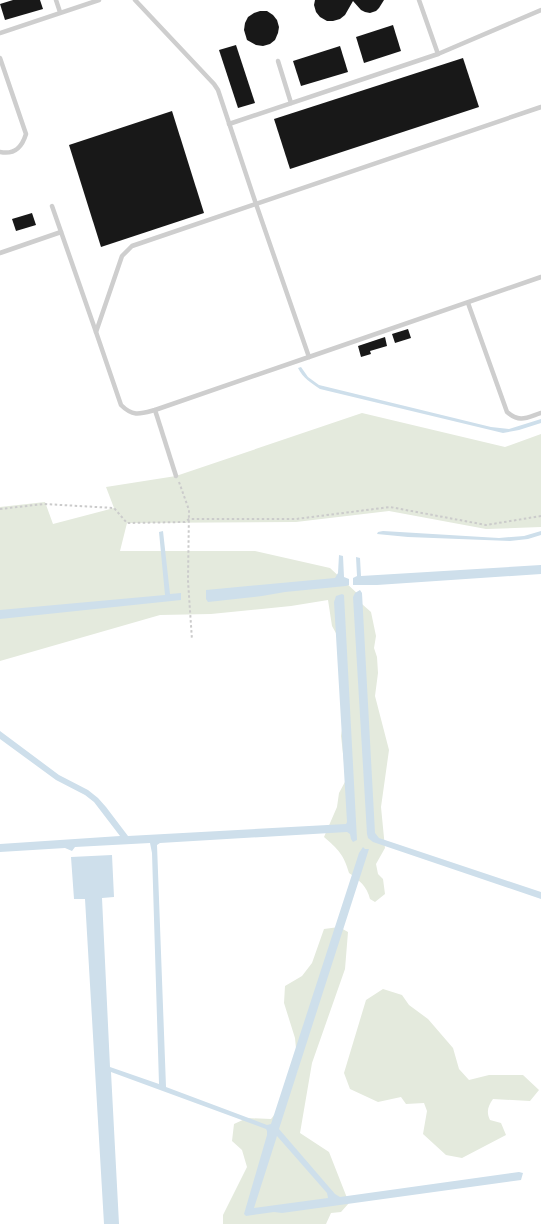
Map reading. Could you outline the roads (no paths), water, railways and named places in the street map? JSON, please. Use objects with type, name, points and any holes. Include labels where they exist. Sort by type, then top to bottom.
[{"type":"lane","points":[[56,0],[60,12]]},
{"type":"lane","points":[[0,33],[99,0]]},
{"type":"lane","points":[[135,0],[218,90],[309,356]]},
{"type":"lane","points":[[419,0],[438,54]]},
{"type":"lane","points":[[229,124],[438,54],[541,10]]},
{"type":"lane","points":[[0,58],[26,134],[23,143],[17,150],[5,153],[0,152]]},
{"type":"lane","points":[[278,61],[291,103]]},
{"type":"lane","points":[[96,332],[122,256],[132,246],[541,107]]},
{"type":"lane","points":[[52,206],[121,405],[128,412],[139,414],[541,278]]},
{"type":"lane","points":[[0,254],[61,232]]},
{"type":"lane","points":[[468,303],[506,412],[515,419],[525,419],[541,413]]},
{"type":"lane","points":[[155,410],[176,476]]},
{"type":"water","points":[[301,367],[308,377],[319,385],[491,427],[509,429],[541,419],[541,423],[503,433],[320,389],[302,375],[298,368]]},
{"type":"water","points":[[163,531],[170,594],[181,593],[181,600],[0,619],[0,610],[165,595],[159,532]]},
{"type":"water","points":[[383,531],[499,538],[524,536],[541,531],[541,535],[510,541],[377,534]]},
{"type":"water","points":[[339,555],[343,556],[344,577],[349,579],[349,585],[346,586],[208,602],[206,599],[206,590],[335,578],[338,573]]},
{"type":"water","points":[[356,557],[360,558],[361,576],[541,565],[541,574],[353,585],[353,578],[357,576]]},
{"type":"water","points":[[360,590],[362,593],[375,833],[379,838],[541,892],[541,899],[373,842],[368,838],[353,597]]},
{"type":"water","points":[[344,595],[357,840],[353,842],[350,834],[347,832],[160,843],[157,845],[166,1087],[267,1125],[271,1124],[359,853],[363,847],[369,849],[279,1129],[335,1194],[340,1197],[519,1172],[523,1173],[521,1180],[282,1213],[274,1212],[246,1216],[244,1214],[267,1135],[266,1129],[111,1072],[119,1224],[104,1224],[85,899],[74,899],[71,857],[112,855],[114,897],[102,898],[110,1067],[159,1084],[152,853],[150,843],[75,847],[72,851],[65,848],[0,852],[0,844],[120,836],[94,802],[85,795],[56,780],[0,739],[0,731],[59,775],[88,790],[98,798],[128,836],[346,824],[334,602],[336,596]],"holes":[[[277,1136],[327,1193],[328,1198],[254,1208]]]}]
